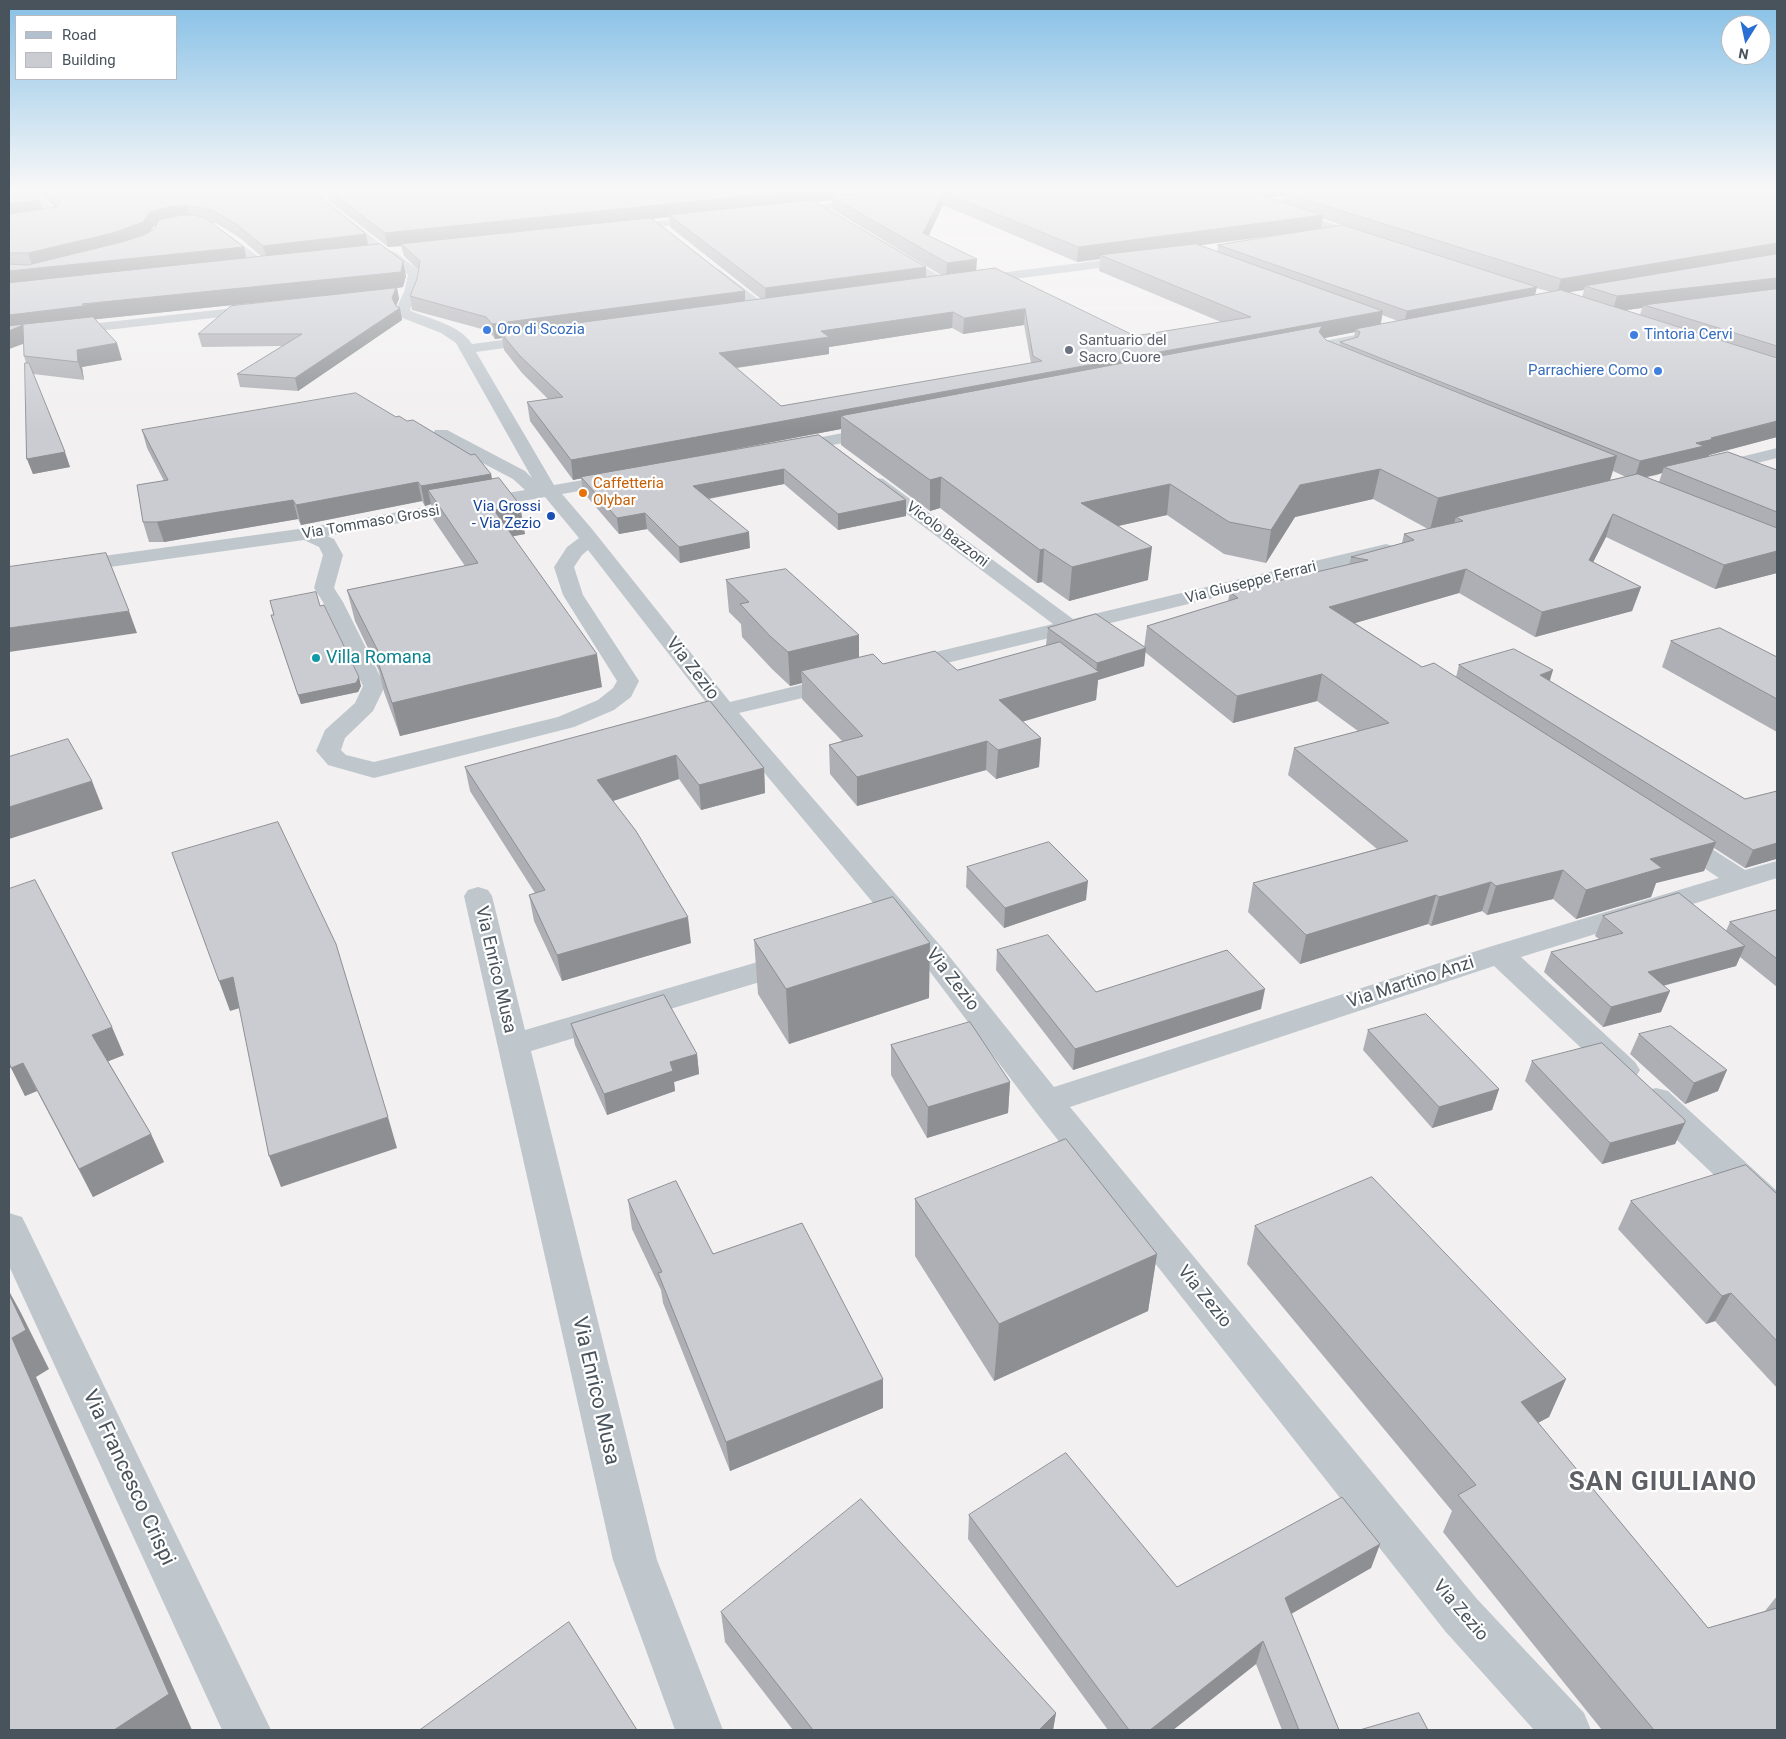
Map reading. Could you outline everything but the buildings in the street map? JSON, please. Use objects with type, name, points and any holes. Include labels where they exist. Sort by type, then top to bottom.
[{"type":"street","name":"Via Zezio","points":[[409,269],[415,274],[411,292],[403,309],[405,314],[452,332],[462,340],[544,492],[589,539],[724,710],[935,958],[1046,1102],[1461,1615],[1567,1730]]},
{"type":"street","points":[[713,269],[767,308],[743,312]]},
{"type":"street","points":[[926,269],[953,283]]},
{"type":"street","points":[[925,286],[1065,269]]},
{"type":"street","points":[[395,294],[411,292]]},
{"type":"street","points":[[9,336],[279,306]]},
{"type":"street","points":[[468,349],[556,337]]},
{"type":"street","points":[[1278,354],[1391,337],[1325,355],[1323,358],[1327,362]]},
{"type":"street","points":[[775,451],[890,428]]},
{"type":"street","points":[[441,434],[519,475],[544,492]]},
{"type":"street","points":[[824,442],[846,460]]},
{"type":"street","points":[[1698,473],[1777,453]]},
{"type":"street","name":"Vicolo Bazzoni","points":[[862,471],[1070,627]]},
{"type":"street","name":"Via Tommaso Grossi","points":[[9,575],[306,534],[631,477]]},
{"type":"street","points":[[306,534],[327,543],[334,555],[324,588],[333,602],[374,686],[365,706],[334,735],[328,751],[337,760],[374,770],[566,722],[606,705],[623,692],[628,681],[573,595],[564,568],[574,551],[589,539]]},
{"type":"street","name":"Via Giuseppe Ferrari","points":[[888,671],[1407,545]]},
{"type":"street","points":[[724,710],[859,678]]},
{"type":"street","points":[[1659,826],[1742,880]]},
{"type":"street","name":"Via Martino Anzi","points":[[1046,1102],[1499,954],[1777,870]]},
{"type":"street","name":"Via Enrico Musa","points":[[478,896],[635,1560],[699,1730]]},
{"type":"street","points":[[880,936],[908,927]]},
{"type":"street","points":[[1499,954],[1777,1212]]},
{"type":"street","name":"Via Enrico Musa","points":[[513,1045],[814,955]]},
{"type":"street","name":"Via Francesco Crispi","points":[[9,1227],[247,1730]]},
{"type":"place","name":"Oro di Scozia","points":[[487,330]]},
{"type":"place","name":"Tintoria Cervi","points":[[1634,335]]},
{"type":"place","name":"Santuario del Sacro Cuore","points":[[1069,350]]},
{"type":"place","name":"Parrachiere Como","points":[[1658,371]]},
{"type":"place","name":"Caffetteria Olybar","points":[[583,493]]},
{"type":"place","name":"Via Grossi - Via Zezio","points":[[551,516]]},
{"type":"place","name":"Villa Romana","points":[[316,658]]},
{"type":"district","name":"SAN GIULIANO","points":[[1663,1483]]}]
